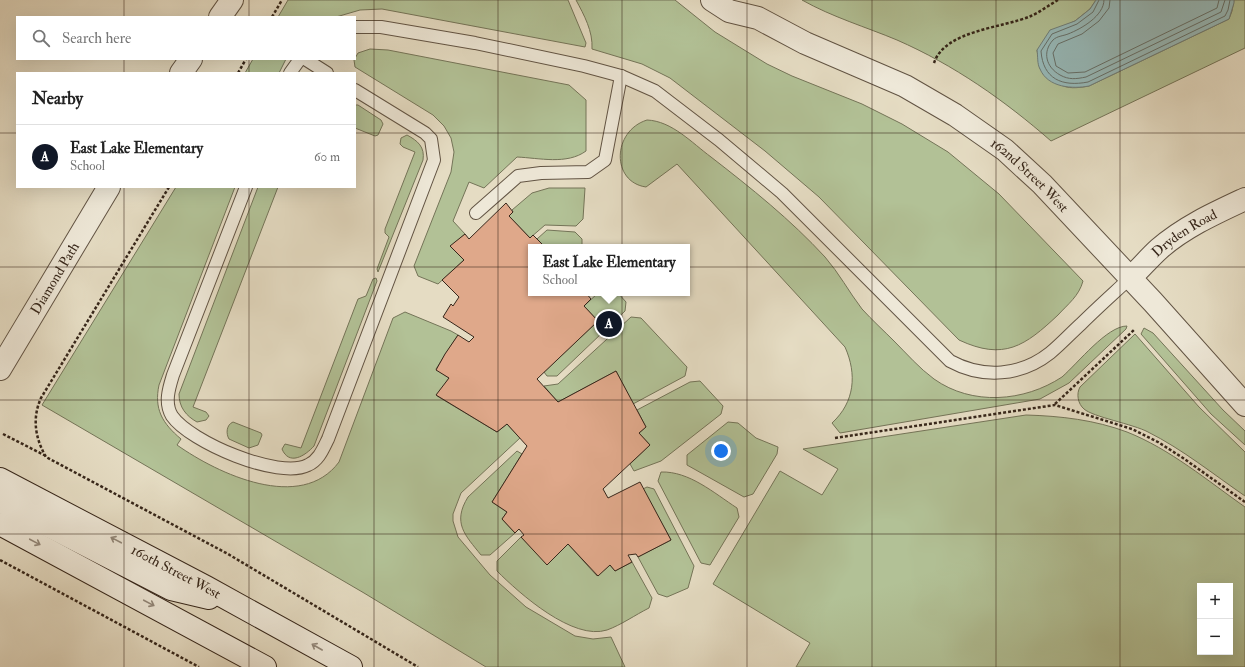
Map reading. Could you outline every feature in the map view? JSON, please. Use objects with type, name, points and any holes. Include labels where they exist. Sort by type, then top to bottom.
[{"type":"street","points":[[221,16],[232,0]]},
{"type":"street","name":"162nd Street West","points":[[712,0],[729,11],[758,18],[805,43],[905,86],[933,101],[1005,150],[1042,184],[1130,278],[1245,405]]},
{"type":"street","name":"162nd Street West","points":[[744,0],[758,18]]},
{"type":"street","points":[[182,72],[189,60]]},
{"type":"street","name":"Diamond Path","points":[[0,369],[108,188]]},
{"type":"street","name":"Dryden Road","points":[[1130,278],[1160,249],[1177,236],[1202,221],[1245,199]]},
{"type":"street","name":"160th Street West","points":[[0,479],[239,605],[350,667]]},
{"type":"street","points":[[0,501],[171,589],[239,605]]},
{"type":"street","points":[[0,524],[265,667]]},
{"type":"lane","points":[[356,28],[381,27],[436,36],[621,76],[655,91],[752,166],[803,212],[950,361],[963,368],[993,374],[1018,370],[1031,365],[1050,353],[1130,278]]},
{"type":"lane","points":[[291,72],[299,60]]},
{"type":"lane","points":[[307,60],[325,72]]},
{"type":"lane","points":[[476,213],[518,176],[541,173],[588,172],[605,160],[621,76]]},
{"type":"lane","points":[[246,188],[173,375],[167,395],[168,406],[172,416],[179,424],[199,438],[227,452],[262,464],[299,469],[309,465],[319,458],[328,439],[434,160],[431,139],[425,132],[356,91]]},
{"type":"path","points":[[273,16],[282,0]]},
{"type":"path","points":[[934,63],[937,54],[951,42],[971,34],[1031,16],[1058,0]]},
{"type":"path","points":[[239,72],[245,60]]},
{"type":"path","points":[[46,457],[38,443],[36,429],[36,409],[41,398],[168,188]]},
{"type":"path","points":[[1055,405],[1135,330]]},
{"type":"path","points":[[835,438],[1055,405],[1132,429],[1158,442],[1245,502]]},
{"type":"path","points":[[3,434],[228,554],[418,667]]},
{"type":"path","points":[[0,560],[199,667]]},
{"type":"green space","points":[[288,0],[568,0],[586,43],[585,47],[382,9],[360,10],[339,16],[279,16]]},
{"type":"green space","points":[[576,0],[675,0],[715,32],[767,64],[792,76],[862,104],[902,124],[948,152],[999,194],[1083,281],[1079,291],[1046,326],[1024,342],[1013,347],[989,349],[959,340],[819,197],[765,151],[670,78],[642,64],[592,49],[591,36],[585,17]]},
{"type":"green space","points":[[802,0],[1096,0],[1090,9],[1075,21],[1064,26],[1037,50],[1040,69],[1057,83],[1073,88],[1089,86],[1229,19],[1234,0],[1245,0],[1245,48],[1051,141],[1015,111],[978,84],[958,72],[897,40],[837,17]]},
{"type":"green space","points":[[370,49],[388,50],[569,85],[586,100],[586,151],[570,158],[553,160],[517,157],[484,188],[469,182],[453,221],[465,234],[451,246],[464,260],[438,284],[418,276],[414,266],[451,172],[454,152],[451,138],[444,126],[433,115],[355,67],[354,60],[356,60],[358,53]]},
{"type":"green space","points":[[252,60],[286,60],[280,72],[246,72]]},
{"type":"green space","points":[[356,105],[381,120],[383,124],[378,135],[375,136],[356,128]]},
{"type":"green space","points":[[647,120],[656,121],[673,128],[741,180],[785,217],[825,257],[862,309],[913,361],[934,379],[949,388],[965,394],[998,398],[1031,392],[1062,377],[1093,346],[1111,332],[1127,326],[1126,329],[1069,383],[1040,399],[840,433],[832,423],[840,415],[845,406],[852,387],[851,367],[845,347],[677,164],[646,187],[635,183],[626,176],[622,167],[620,156],[622,145],[627,134],[635,126]]},
{"type":"green space","points":[[407,135],[422,148],[423,160],[378,272],[377,269],[389,237],[385,233],[385,229],[415,152],[403,147],[400,144],[401,138]]},
{"type":"green space","points":[[175,188],[235,188],[159,385],[158,401],[161,415],[174,433],[181,439],[177,445],[214,467],[236,477],[259,484],[282,487],[303,485],[323,477],[339,462],[393,318],[405,312],[451,331],[458,335],[436,369],[449,378],[437,396],[497,432],[507,424],[520,438],[461,493],[453,514],[453,521],[458,537],[490,575],[526,607],[575,636],[593,639],[611,637],[625,667],[486,667],[364,593],[42,405]]},
{"type":"green space","points":[[258,188],[278,188],[193,407],[206,412],[209,416],[206,420],[197,422],[190,417],[184,411],[180,403],[179,394]]},
{"type":"green space","points":[[549,188],[585,188],[583,219],[576,226],[545,225],[530,238],[509,216],[513,212],[512,210],[532,193]]},
{"type":"green space","points":[[547,230],[575,232],[582,239],[582,244],[542,244],[537,239]]},
{"type":"green space","points":[[376,278],[377,281],[314,446],[302,456],[297,458],[289,457],[282,449],[285,444],[301,448],[358,299],[366,296],[373,279]]},
{"type":"green space","points":[[595,296],[621,296],[626,302],[625,311],[557,376],[547,376],[544,372],[598,321],[584,306]]},
{"type":"green space","points":[[631,317],[641,318],[687,367],[685,376],[633,404],[616,371],[558,402],[544,386],[558,384]]},
{"type":"green space","points":[[1144,328],[1153,333],[1223,410],[1245,431],[1245,445],[1211,414],[1141,334]]},
{"type":"green space","points":[[1135,334],[1199,407],[1245,452],[1245,496],[1161,439],[1141,429],[1096,415],[1082,407],[1078,396],[1080,387]]},
{"type":"green space","points":[[700,381],[723,406],[721,414],[661,461],[634,471],[630,464],[650,445],[639,433],[646,427],[637,410],[690,382]]},
{"type":"green space","points":[[1026,415],[1052,416],[1103,424],[1143,439],[1188,466],[1245,507],[1245,667],[796,667],[810,643],[713,584],[780,471],[822,495],[838,469],[803,449]]},
{"type":"green space","points":[[233,422],[261,433],[262,435],[258,445],[249,448],[229,439],[227,430],[229,425]]},
{"type":"green space","points":[[728,422],[738,423],[756,438],[778,447],[777,454],[753,494],[744,497],[687,465],[687,455]]},
{"type":"green space","points":[[517,451],[522,454],[492,502],[507,512],[502,519],[515,533],[490,555],[481,555],[462,528],[461,514],[463,506],[468,497]]},
{"type":"green space","points":[[661,472],[681,475],[691,479],[737,508],[739,517],[710,565],[701,563],[658,481]]},
{"type":"green space","points":[[647,487],[654,489],[694,566],[688,588],[667,597],[658,594],[638,557],[671,540],[643,489]]},
{"type":"green space","points":[[521,537],[547,564],[568,544],[597,576],[610,565],[615,571],[632,562],[652,598],[649,608],[607,630],[593,632],[579,629],[563,622],[533,603],[497,571],[497,561]]},
{"type":"water","points":[[1096,0],[1234,0],[1234,3],[1229,19],[1089,86],[1069,87],[1055,84],[1044,75],[1040,69],[1037,50],[1050,30],[1075,21],[1090,9]]},
{"type":"building","points":[[506,203],[513,212],[509,216],[530,238],[533,235],[542,244],[528,244],[528,296],[588,296],[591,299],[584,306],[598,321],[537,379],[558,402],[616,371],[646,427],[639,433],[650,445],[603,489],[608,498],[640,482],[671,540],[638,557],[636,554],[628,555],[632,562],[615,571],[610,565],[598,576],[568,544],[547,565],[521,537],[524,535],[519,529],[515,533],[502,519],[507,512],[492,502],[527,446],[507,424],[497,432],[436,395],[449,378],[436,370],[445,354],[458,335],[469,342],[474,337],[443,317],[451,304],[453,306],[459,297],[442,280],[464,260],[450,246],[465,234],[469,239]]},
{"type":"place","name":"East Lake Elementary","points":[[609,324]]}]
